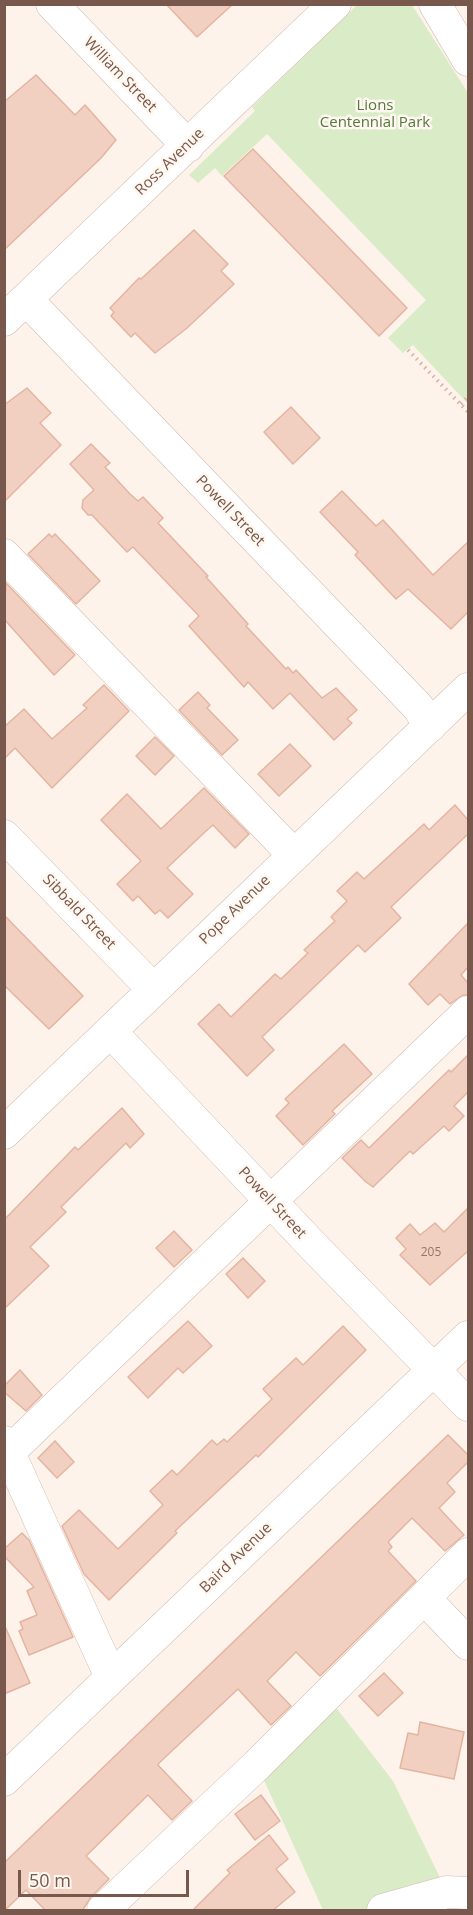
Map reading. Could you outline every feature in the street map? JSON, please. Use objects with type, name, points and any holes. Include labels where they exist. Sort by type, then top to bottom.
[{"type":"street","name":"William Street","points":[[52,4],[188,146]]},
{"type":"street","points":[[435,4],[468,60]]},
{"type":"street","name":"Ross Avenue","points":[[15,310],[188,146],[323,8]]},
{"type":"street","name":"Powell Street","points":[[15,310],[418,707],[430,726]]},
{"type":"street","points":[[4,555],[293,854]]},
{"type":"street","name":"Pope Avenue","points":[[4,1133],[112,1033],[153,989],[468,689]]},
{"type":"street","name":"Sibbald Street","points":[[4,836],[153,989]]},
{"type":"street","points":[[111,1677],[7,1447],[272,1202],[468,1012]]},
{"type":"street","name":"Powell Street","points":[[112,1033],[468,1405]]},
{"type":"street","name":"Baird Avenue","points":[[4,1780],[468,1337]]},
{"type":"street","points":[[103,1911],[257,1765],[468,1554]]},
{"type":"street","points":[[424,1599],[468,1644]]},
{"type":"street","points":[[383,1911],[447,1892],[468,1893]]},
{"type":"path","points":[[408,350],[468,412]]},
{"type":"path","points":[[461,404],[468,397]]},
{"type":"green space","name":"Lions Centennial Park","points":[[358,4],[412,5],[468,93],[468,404],[413,345],[403,353],[388,338],[426,300],[267,134],[222,176],[215,168],[198,183],[189,175],[255,111],[252,107]]},
{"type":"green space","points":[[327,1696],[393,1781],[447,1892],[383,1910],[323,1910],[257,1765]]},
{"type":"building","points":[[166,4],[233,4],[197,37]]},
{"type":"building","points":[[36,75],[75,115],[85,105],[116,140],[101,158],[4,250],[4,102]]},
{"type":"building","points":[[253,149],[407,308],[379,336],[224,176]]},
{"type":"building","points":[[194,230],[228,264],[221,271],[234,284],[187,328],[155,353],[135,333],[131,337],[111,316],[114,312],[110,308],[139,278],[141,279]]},
{"type":"building","points":[[27,388],[51,413],[40,423],[61,445],[4,502],[4,405]]},
{"type":"building","points":[[291,407],[320,438],[293,464],[264,432]]},
{"type":"building","points":[[91,444],[110,463],[105,467],[130,494],[138,501],[143,497],[163,518],[158,523],[208,576],[206,577],[248,624],[246,626],[286,669],[288,667],[293,673],[296,670],[322,698],[336,688],[357,710],[347,719],[352,723],[334,740],[290,693],[273,709],[248,682],[244,687],[189,626],[199,616],[133,547],[127,552],[92,515],[88,515],[82,508],[83,500],[94,490],[70,464]]},
{"type":"building","points":[[342,491],[376,526],[383,520],[433,575],[468,542],[468,612],[451,629],[408,589],[396,599],[355,555],[358,552],[320,512]]},
{"type":"building","points":[[49,534],[52,537],[55,534],[100,581],[76,604],[28,554]]},
{"type":"building","points":[[6,583],[75,655],[54,675],[4,619]]},
{"type":"building","points":[[104,685],[129,711],[52,788],[15,748],[4,759],[4,727],[24,709],[52,739],[87,708],[83,705]]},
{"type":"building","points":[[198,692],[210,705],[207,708],[238,740],[222,755],[179,710]]},
{"type":"building","points":[[155,737],[174,756],[155,775],[136,756]]},
{"type":"building","points":[[290,744],[311,766],[279,796],[258,774]]},
{"type":"building","points":[[204,788],[249,834],[235,848],[213,825],[167,868],[193,894],[168,918],[160,910],[155,914],[138,896],[133,901],[117,884],[141,861],[101,820],[127,794],[161,829]]},
{"type":"building","points":[[455,805],[468,820],[468,834],[391,907],[401,918],[365,952],[358,945],[262,1037],[274,1050],[247,1076],[198,1024],[219,1004],[231,1017],[275,974],[281,979],[308,953],[304,950],[335,921],[331,917],[347,901],[337,891],[357,872],[364,879],[424,824],[429,830]]},
{"type":"building","points":[[4,915],[83,996],[49,1029],[4,985]]},
{"type":"building","points":[[468,923],[468,967],[461,975],[468,983],[468,995],[463,995],[450,1004],[440,994],[428,1005],[409,984]]},
{"type":"building","points":[[344,1044],[372,1074],[332,1111],[335,1114],[303,1145],[276,1116],[289,1103],[285,1099]]},
{"type":"building","points":[[468,1055],[468,1092],[454,1106],[464,1116],[449,1131],[444,1126],[413,1154],[410,1151],[373,1187],[366,1182],[342,1158],[361,1140],[369,1148],[449,1070],[451,1072]]},
{"type":"building","points":[[122,1108],[144,1134],[130,1148],[126,1143],[61,1207],[66,1212],[30,1247],[49,1266],[4,1309],[4,1220],[75,1147],[78,1150]]},
{"type":"building","points":[[468,1208],[468,1251],[430,1285],[400,1255],[406,1249],[396,1238],[410,1224],[420,1235],[435,1223],[444,1232]]},
{"type":"building","points":[[174,1231],[192,1250],[174,1267],[156,1248]]},
{"type":"building","points":[[243,1258],[265,1281],[248,1298],[226,1274]]},
{"type":"building","points":[[188,1321],[212,1346],[183,1373],[178,1368],[148,1398],[128,1377]]},
{"type":"building","points":[[343,1326],[366,1350],[258,1457],[256,1455],[175,1531],[177,1533],[109,1600],[84,1574],[62,1526],[79,1510],[118,1549],[163,1505],[150,1491],[172,1470],[177,1475],[212,1440],[217,1445],[224,1439],[227,1442],[272,1399],[263,1389],[296,1358],[303,1365]]},
{"type":"building","points":[[20,1370],[42,1395],[26,1411],[4,1392],[4,1386]]},
{"type":"building","points":[[448,1435],[468,1455],[468,1462],[447,1483],[455,1492],[439,1508],[464,1535],[445,1551],[412,1518],[388,1542],[392,1547],[388,1551],[416,1581],[320,1676],[296,1652],[267,1681],[291,1706],[271,1725],[238,1689],[159,1763],[158,1765],[192,1801],[172,1820],[148,1795],[86,1856],[109,1879],[91,1897],[82,1911],[46,1911],[26,1890],[4,1911],[4,1863]]},
{"type":"building","points":[[55,1441],[74,1462],[57,1478],[38,1458]]},
{"type":"building","points":[[22,1533],[29,1540],[73,1637],[29,1655],[19,1631],[23,1629],[20,1622],[37,1615],[27,1591],[34,1587],[4,1556],[4,1549]]},
{"type":"building","points":[[4,1624],[30,1683],[4,1694]]},
{"type":"building","points":[[384,1673],[403,1693],[378,1716],[359,1696]]},
{"type":"building","points":[[420,1722],[464,1732],[454,1779],[400,1768],[408,1733],[418,1735]]},
{"type":"building","points":[[261,1795],[280,1821],[255,1840],[235,1814]]},
{"type":"building","points":[[269,1835],[288,1859],[276,1869],[295,1892],[272,1911],[192,1911],[230,1873],[227,1870]]}]
